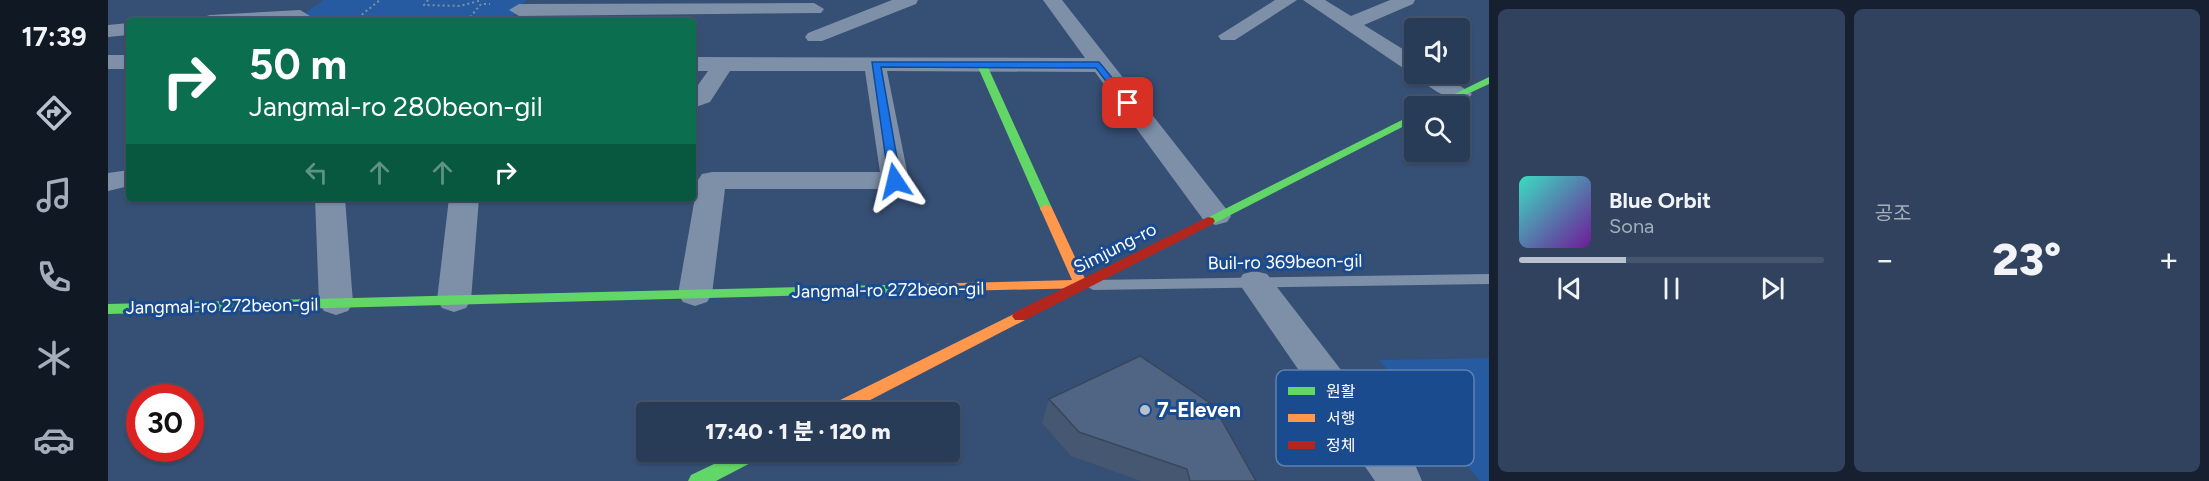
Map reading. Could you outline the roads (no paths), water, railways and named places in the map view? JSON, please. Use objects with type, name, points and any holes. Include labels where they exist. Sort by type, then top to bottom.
[{"type":"street","points":[[815,37],[909,0]]},
{"type":"street","points":[[1052,0],[1099,65],[1216,216]]},
{"type":"street","points":[[1228,36],[1288,0]]},
{"type":"street","points":[[1312,0],[1404,58]]},
{"type":"street","points":[[1351,23],[1406,0]]},
{"type":"street","points":[[518,10],[814,5],[817,64]]},
{"type":"street","points":[[250,18],[303,14]]},
{"type":"street","points":[[108,31],[126,29]]},
{"type":"street","points":[[108,62],[126,62]]},
{"type":"street","points":[[696,64],[1099,65]]},
{"type":"street","points":[[696,100],[702,98],[723,64]]},
{"type":"street","points":[[695,294],[712,180],[895,181],[875,64]]},
{"type":"street","points":[[982,65],[1081,285]]},
{"type":"street","points":[[1456,96],[1489,80]]},
{"type":"street","points":[[1444,84],[1460,94]]},
{"type":"street","name":"Simjung-ro","points":[[852,402],[1404,122]]},
{"type":"street","points":[[108,182],[126,179]]},
{"type":"street","name":"Jangmal-ro 272beon-gil","points":[[330,201],[336,303]]},
{"type":"street","points":[[454,300],[464,201]]},
{"type":"street","points":[[1255,282],[1319,370]]},
{"type":"street","name":"Jangmal-ro 272beon-gil","points":[[108,309],[1081,285]]},
{"type":"street","points":[[698,481],[736,462]]},
{"type":"street","points":[[1389,466],[1400,481]]},
{"type":"lane","name":"Buil-ro 369beon-gil","points":[[1081,285],[1489,279]]},
{"type":"place","name":"7-Eleven","points":[[1145,410]]}]
